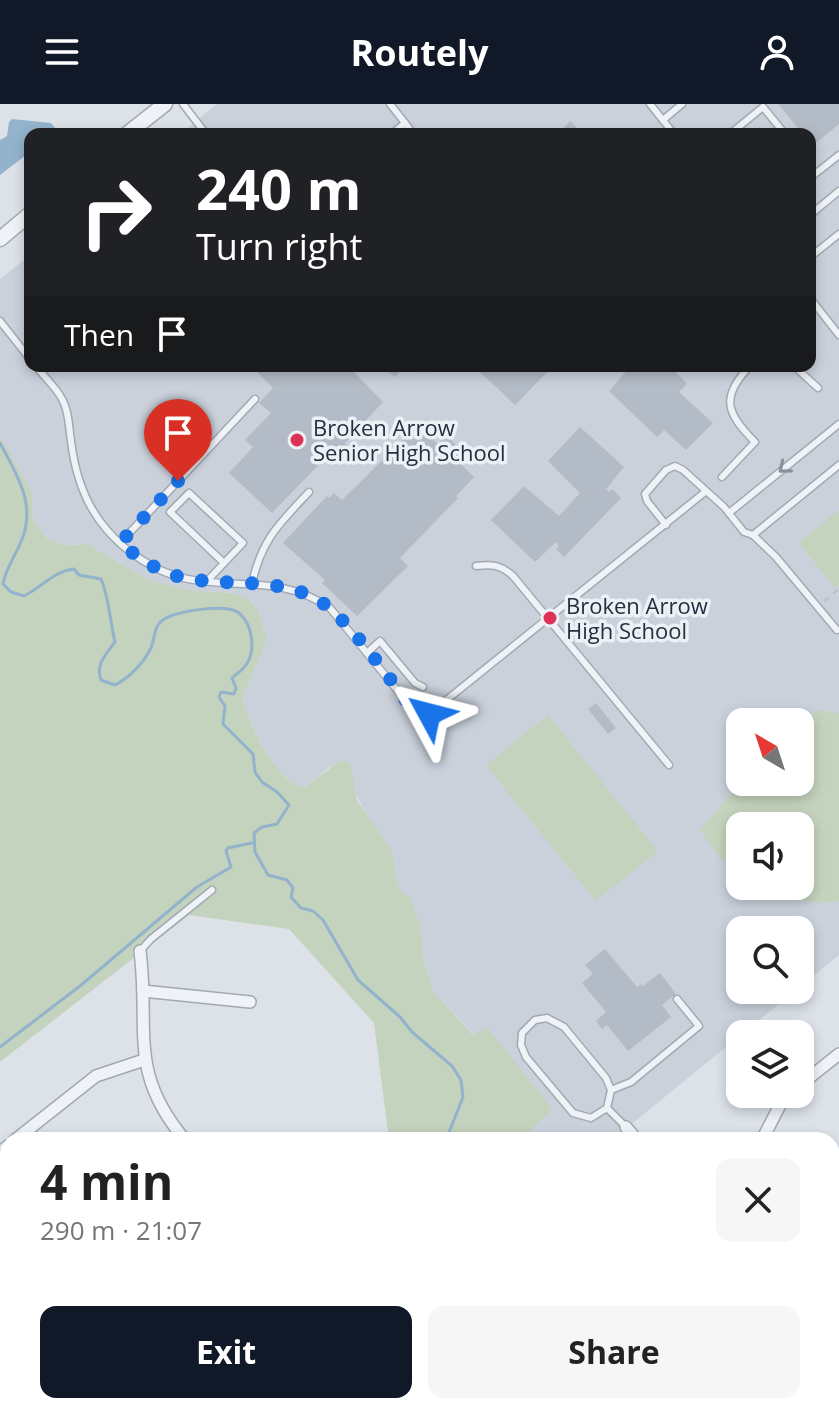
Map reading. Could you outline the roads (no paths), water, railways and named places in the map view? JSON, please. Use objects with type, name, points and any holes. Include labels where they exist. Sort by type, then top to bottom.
[{"type":"street","points":[[135,128],[165,104]]},
{"type":"street","points":[[0,239],[24,219]]},
{"type":"street","points":[[140,951],[144,1060],[158,1100],[180,1132]]},
{"type":"street","points":[[143,991],[250,1002]]},
{"type":"street","points":[[814,1074],[839,1054]]},
{"type":"street","points":[[26,1132],[96,1076],[144,1060]]},
{"type":"street","points":[[766,1132],[778,1108]]},
{"type":"street","points":[[626,1127],[630,1132]]},
{"type":"lane","points":[[183,104],[201,128]]},
{"type":"lane","points":[[390,104],[409,128]]},
{"type":"lane","points":[[650,104],[669,128]]},
{"type":"lane","points":[[663,128],[682,104]]},
{"type":"lane","points":[[738,128],[762,106],[780,128]]},
{"type":"lane","points":[[399,128],[405,123]]},
{"type":"lane","points":[[816,174],[839,155]]},
{"type":"lane","points":[[816,210],[839,191]]},
{"type":"lane","points":[[816,252],[839,234]]},
{"type":"lane","points":[[816,306],[839,335]]},
{"type":"lane","points":[[0,321],[24,351]]},
{"type":"lane","points":[[41,372],[63,400],[75,466],[85,495],[101,522],[120,543],[149,565],[180,577],[281,587],[316,598],[330,608],[411,707],[420,713],[429,714],[705,492]]},
{"type":"lane","points":[[722,477],[755,442],[732,415],[729,401],[732,388],[745,372]]},
{"type":"lane","points":[[801,372],[818,388]]},
{"type":"lane","points":[[120,543],[255,399]]},
{"type":"lane","points":[[729,513],[839,424]]},
{"type":"lane","points":[[753,535],[839,465]]},
{"type":"lane","points":[[666,525],[645,494],[666,470],[675,466],[729,513],[744,532],[753,535],[776,557],[837,630]]},
{"type":"lane","points":[[252,583],[257,560],[267,540],[309,492]]},
{"type":"lane","points":[[208,580],[243,543],[189,493],[170,512],[224,563]]},
{"type":"lane","points":[[476,566],[493,564],[505,569],[669,765]]},
{"type":"lane","points":[[368,652],[380,641],[415,683],[423,687]]},
{"type":"lane","points":[[140,951],[212,890]]},
{"type":"lane","points":[[611,1090],[631,1082],[699,1026],[677,999]]},
{"type":"lane","points":[[541,1018],[559,1022],[606,1078],[611,1090],[607,1108],[591,1118],[573,1113],[522,1052],[521,1039],[525,1027],[541,1018]]},
{"type":"lane","points":[[607,1108],[626,1127]]},
{"type":"water","points":[[12,119],[51,123],[55,128],[24,128],[24,157],[0,175],[0,140],[7,136]]},
{"type":"waterway","points":[[0,443],[23,491],[27,517],[20,544],[3,584],[11,592],[24,596],[67,570],[74,569],[79,575],[101,579],[115,642],[100,665],[101,680],[115,685],[135,670],[150,650],[158,624],[166,618],[214,608],[233,610],[244,618],[250,631],[251,653],[245,667],[232,678],[236,688],[234,694],[221,692],[219,697],[225,706],[223,724],[253,754],[255,772],[262,782],[289,805],[277,824],[262,827],[254,833],[255,852],[268,875],[287,880],[293,888],[291,897],[301,908],[313,911],[323,920],[358,980],[452,1066],[461,1080],[463,1097],[449,1132]]},
{"type":"waterway","points":[[0,1047],[80,986],[197,887],[231,867],[226,851],[228,848],[252,843]]},
{"type":"place","name":"Broken Arrow Senior High School","points":[[297,440]]},
{"type":"place","name":"Broken Arrow High School","points":[[550,618]]}]
